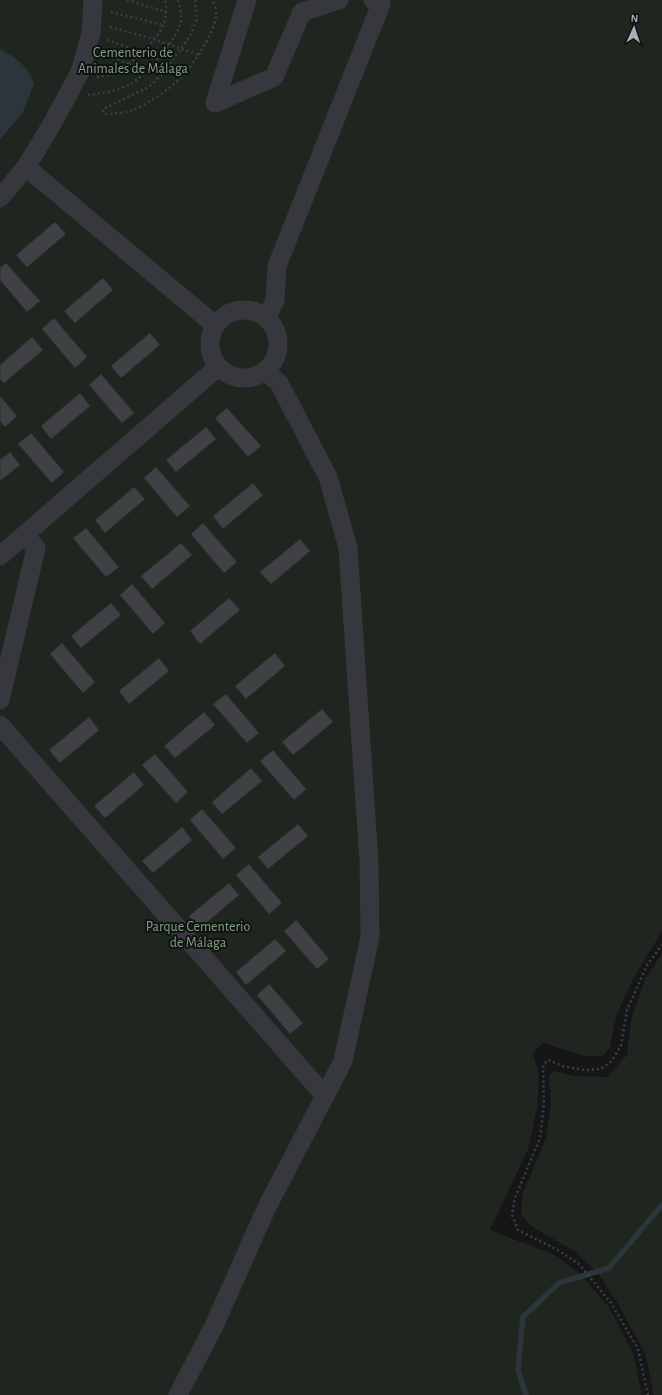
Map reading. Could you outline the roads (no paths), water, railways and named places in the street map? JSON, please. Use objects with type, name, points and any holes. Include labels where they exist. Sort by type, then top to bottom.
[{"type":"lane","points":[[247,0],[215,103],[274,77],[302,12],[339,0]]},
{"type":"lane","points":[[267,318],[275,300],[277,266],[381,4],[374,0]]},
{"type":"lane","points":[[0,198],[26,167],[52,124],[80,72],[100,5]]},
{"type":"lane","points":[[26,167],[215,325]]},
{"type":"lane","points":[[240,310],[254,311],[267,318],[276,331],[278,345],[274,360],[264,371],[249,378],[232,376],[218,367],[210,354],[209,339],[215,325],[225,314],[240,310]]},
{"type":"lane","points":[[0,556],[218,367]]},
{"type":"lane","points":[[178,1395],[214,1326],[268,1207],[343,1061],[370,937],[369,862],[348,548],[328,477],[279,383],[264,371]]},
{"type":"lane","points":[[0,700],[36,548],[25,535]]},
{"type":"lane","points":[[0,725],[324,1096]]},
{"type":"waterway","points":[[526,1395],[518,1370],[523,1317],[559,1283],[609,1268],[662,1205]]},
{"type":"park label","name":"Cementerio de Animales de Málaga","points":[[133,60]]},
{"type":"park label","name":"Parque Cementerio de Málaga","points":[[198,934]]}]
